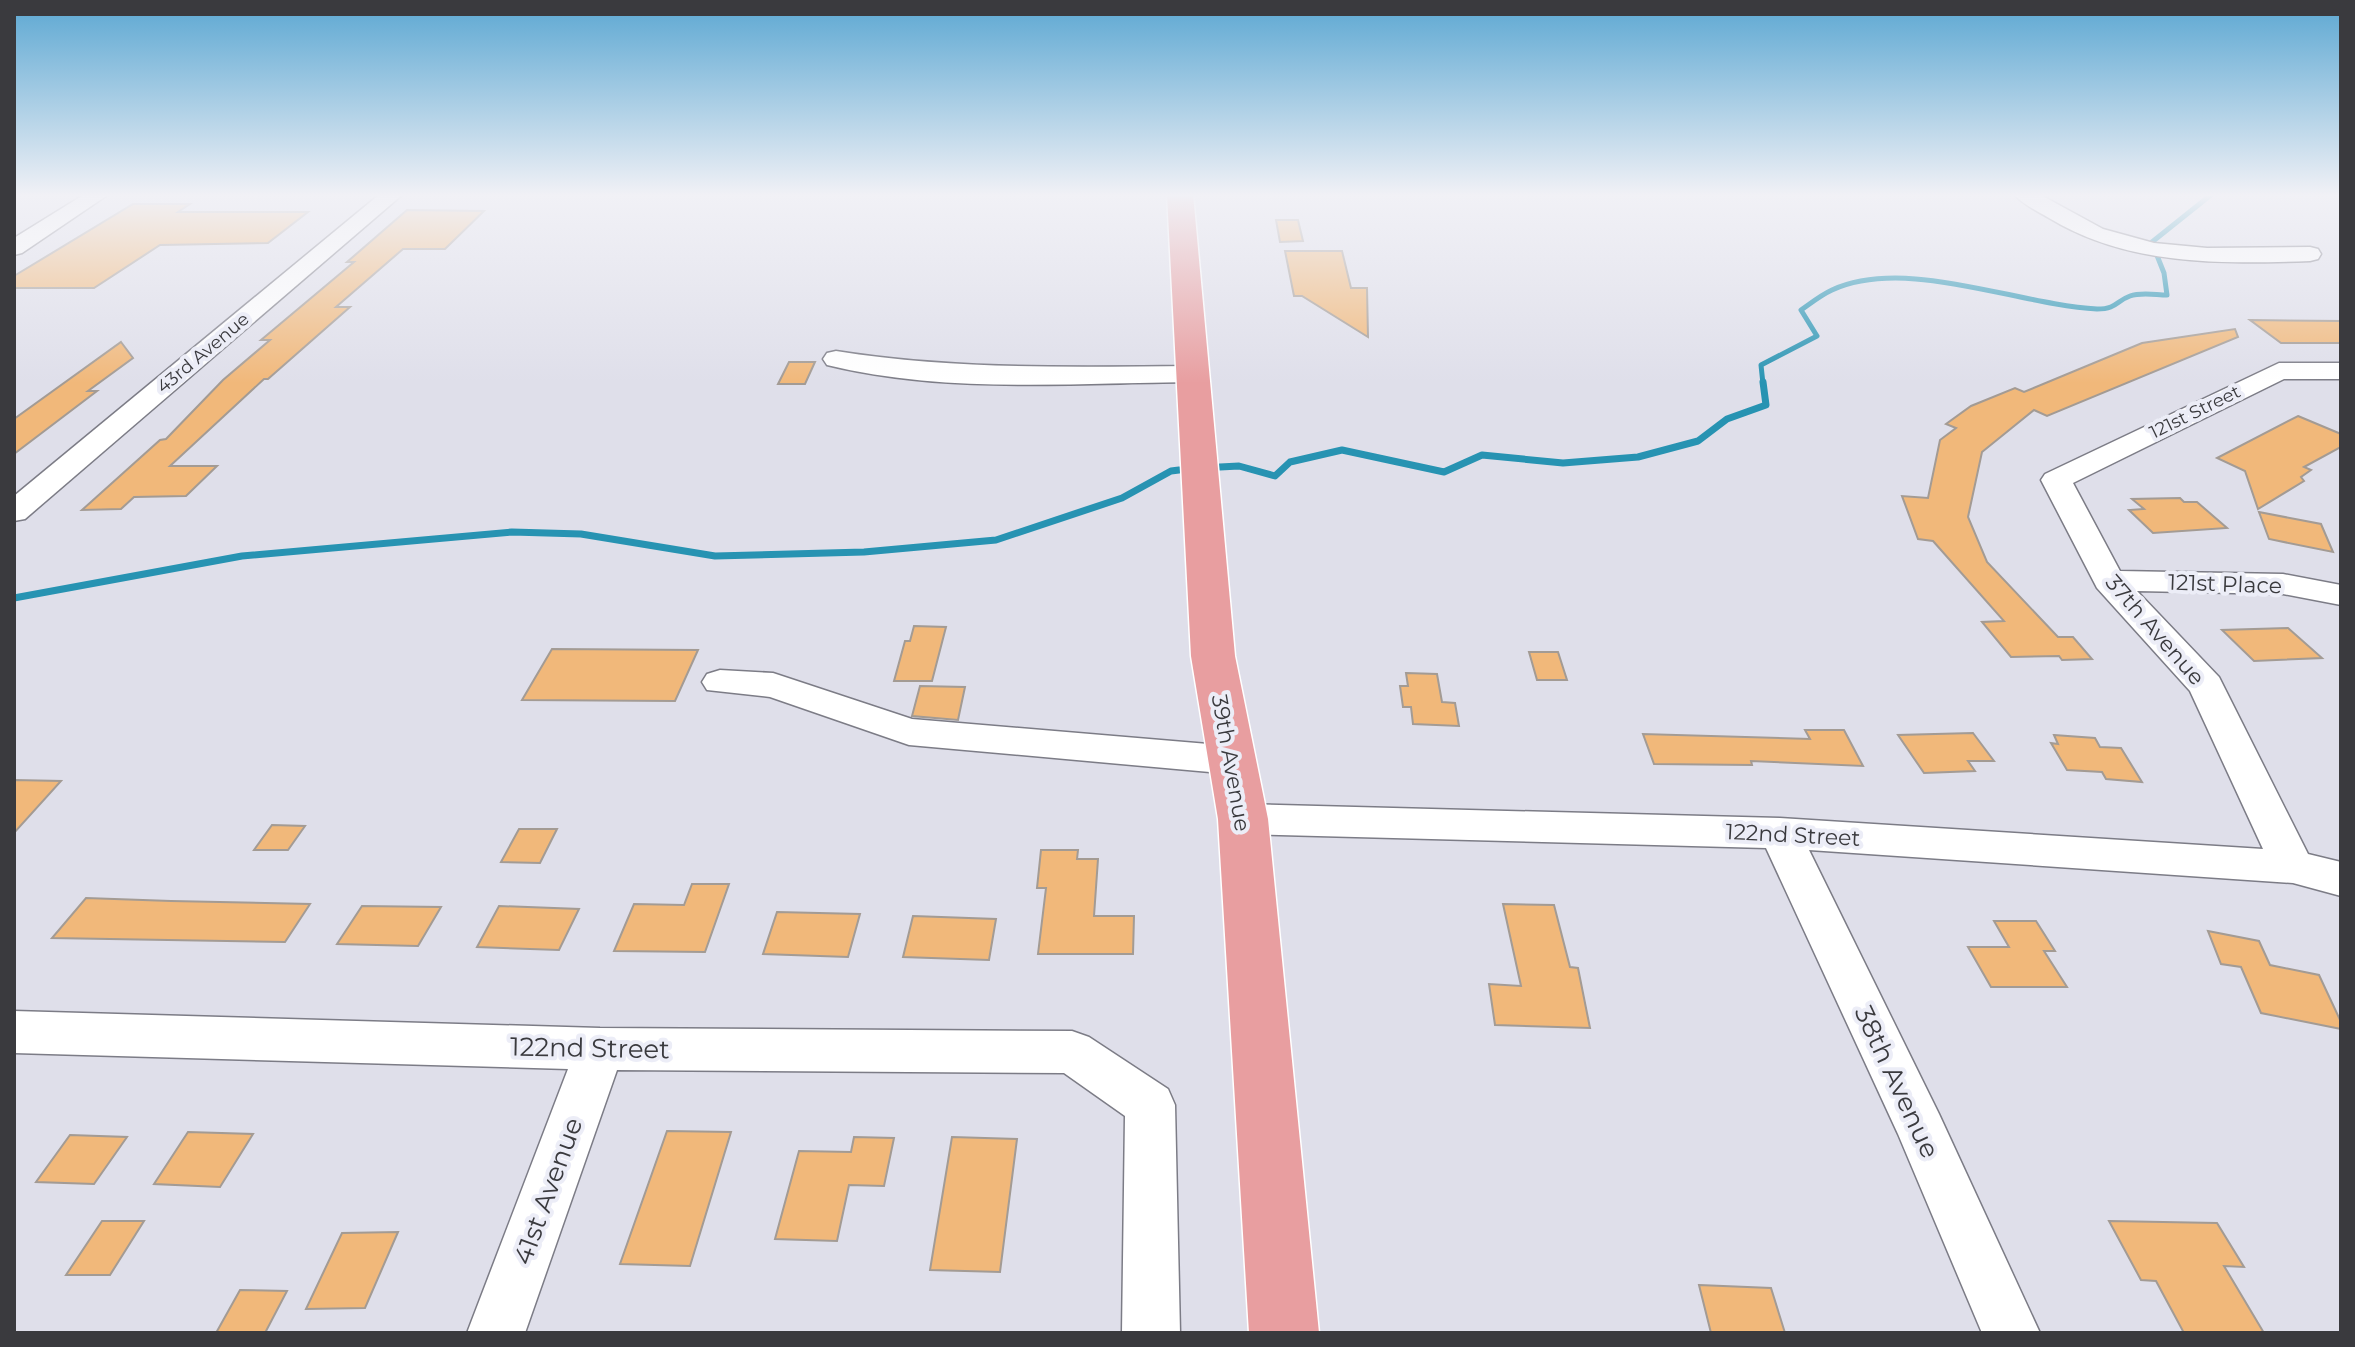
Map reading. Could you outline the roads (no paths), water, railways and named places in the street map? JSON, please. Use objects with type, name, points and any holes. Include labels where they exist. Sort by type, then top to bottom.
[{"type":"main road","name":"39th Avenue","points":[[1185,257],[1213,656],[1243,819],[1284,1333]]},
{"type":"street","name":"43rd Avenue","points":[[14,512],[318,257]]},
{"type":"street","points":[[836,359],[904,370],[992,376],[1193,374]]},
{"type":"street","name":"121st Street","points":[[2056,480],[2279,371],[2341,371]]},
{"type":"street","name":"37th Avenue","points":[[2056,480],[2109,581],[2206,686],[2293,867]]},
{"type":"street","name":"121st Place","points":[[2109,581],[2283,584],[2341,595]]},
{"type":"street","points":[[720,682],[773,685],[909,732],[1232,760]]},
{"type":"street","name":"122nd Street","points":[[1243,819],[1780,833],[2293,867],[2341,879]]},
{"type":"street","name":"38th Avenue","points":[[1780,833],[1921,1130],[2011,1333]]},
{"type":"street","name":"122nd Street","points":[[14,1032],[600,1049],[1072,1052],[1150,1105],[1151,1333]]},
{"type":"street","name":"41st Avenue","points":[[496,1333],[600,1049]]},
{"type":"waterway","points":[[1763,384],[1761,365],[1817,336],[1801,310],[1832,290],[1861,281],[1894,278],[1928,280],[2066,306],[2104,309],[2134,295],[2167,295],[2158,257]]},
{"type":"waterway","points":[[1220,467],[1239,466],[1275,476],[1290,462],[1342,450],[1444,472],[1482,455],[1563,463],[1638,457],[1698,441],[1727,419],[1766,405],[1763,382]]},
{"type":"waterway","points":[[14,598],[242,556],[512,532],[581,534],[715,556],[864,552],[996,540],[1122,498],[1171,471],[1179,470]]}]
